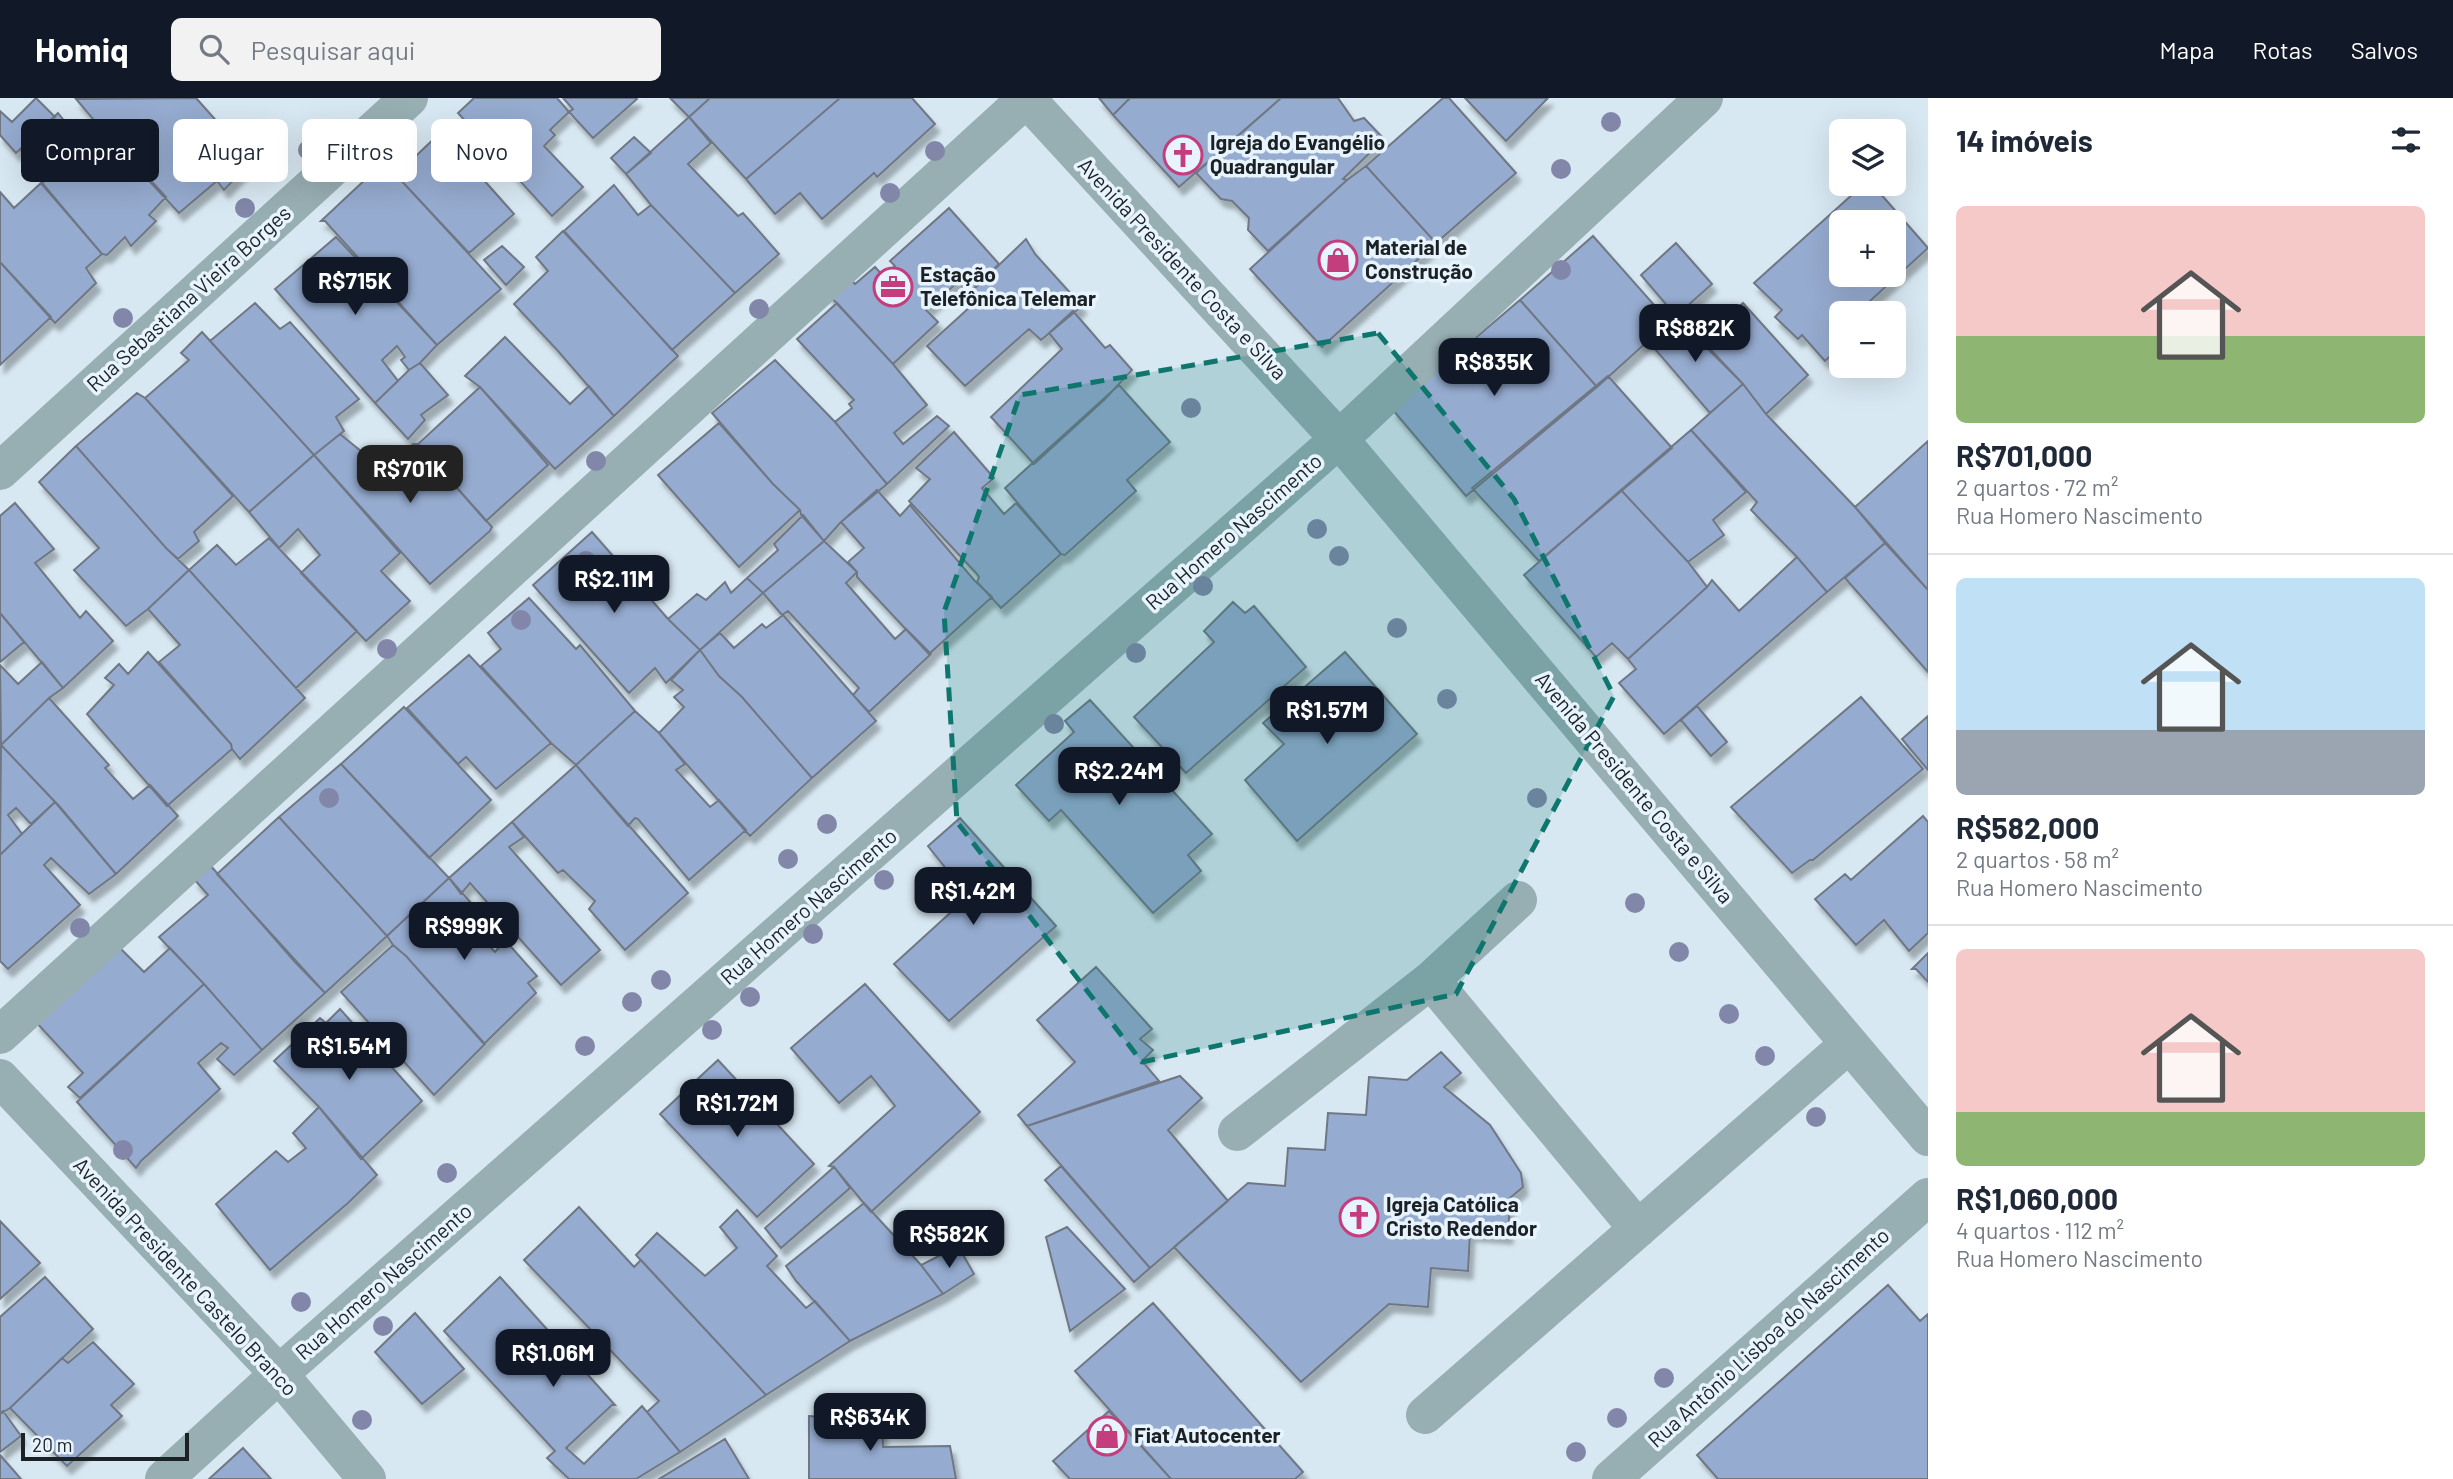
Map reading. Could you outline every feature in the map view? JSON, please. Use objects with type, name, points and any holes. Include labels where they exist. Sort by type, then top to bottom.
[{"type":"street","name":"Rua Sebastiana Vieira Borges","points":[[0,471],[409,98]]},
{"type":"street","points":[[0,1035],[1026,98]]},
{"type":"street","name":"Avenida Presidente Costa e Silva","points":[[1026,98],[1339,439],[1928,1138]]},
{"type":"street","points":[[1339,439],[1704,98]]},
{"type":"street","name":"Rua Homero Nascimento","points":[[164,1479],[279,1374],[1339,439]]},
{"type":"street","points":[[1237,1132],[1431,981],[1518,900]]},
{"type":"street","points":[[1431,981],[1638,1229]]},
{"type":"street","points":[[1425,1415],[1849,1044]]},
{"type":"street","name":"Avenida Presidente Castelo Branco","points":[[0,1078],[279,1374],[367,1479]]},
{"type":"street","name":"Rua Antônio Lisboa do Nascimento","points":[[1611,1479],[1928,1197]]},
{"type":"highlighted area","points":[[1378,333],[1514,499],[1614,696],[1456,994],[1142,1062],[957,822],[944,612],[1020,395]]},
{"type":"building","points":[[36,98],[55,117],[21,119],[21,148],[16,153],[0,135],[0,111],[12,122]]},
{"type":"building","points":[[196,98],[215,119],[173,119],[173,182],[216,182],[179,213],[150,182],[159,182],[159,119],[93,119],[76,99]]},
{"type":"building","points":[[474,98],[557,98],[569,112],[550,130],[555,135],[544,146],[583,187],[552,216],[521,182],[532,182],[532,119],[463,119],[458,113]]},
{"type":"building","points":[[563,98],[637,99],[593,138],[569,112],[573,109]]},
{"type":"building","points":[[670,98],[710,98],[689,117]]},
{"type":"building","points":[[710,98],[840,98],[746,179],[689,117]]},
{"type":"building","points":[[840,98],[912,98],[935,124],[877,177],[874,173],[822,219],[800,193],[775,214],[746,179]]},
{"type":"building","points":[[1099,98],[1130,98],[1113,115]]},
{"type":"building","name":"Igreja do Evangélio Quadrangular","points":[[1130,98],[1281,98],[1179,187],[1113,115]]},
{"type":"building","points":[[1281,98],[1338,98],[1354,121],[1364,118],[1384,139],[1343,179],[1347,180],[1268,251],[1248,230],[1249,218],[1232,201],[1221,199],[1196,173]]},
{"type":"building","points":[[1443,98],[1449,98],[1516,173],[1436,243],[1366,166]]},
{"type":"building","points":[[1465,98],[1548,98],[1506,141]]},
{"type":"building","points":[[58,113],[63,119],[52,119]]},
{"type":"building","points":[[689,117],[711,143],[688,164],[738,216],[743,213],[779,254],[735,293],[651,205],[626,174]]},
{"type":"building","points":[[634,137],[651,153],[626,174],[611,158]]},
{"type":"building","points":[[431,142],[431,182],[486,182],[514,214],[469,253],[403,182],[417,182],[417,155]]},
{"type":"building","name":"Material de Construção","points":[[1366,166],[1436,243],[1322,347],[1250,269],[1347,180]]},
{"type":"building","points":[[152,182],[166,197],[149,215],[156,221],[131,246],[125,237],[107,255],[102,254],[42,183]]},
{"type":"building","points":[[218,182],[232,182],[224,190]]},
{"type":"building","points":[[363,182],[402,182],[501,289],[437,345],[325,221],[321,221]]},
{"type":"building","points":[[41,183],[102,254],[86,268],[96,283],[55,323],[0,262],[0,192],[14,208]]},
{"type":"building","points":[[614,185],[638,215],[651,205],[735,293],[672,350],[564,231]]},
{"type":"building","points":[[1851,196],[1882,196],[1895,210],[1835,210]]},
{"type":"building","name":"Estação Telefônica Telemar","points":[[949,208],[999,264],[969,293],[958,282],[926,310],[938,322],[893,364],[827,293],[846,274],[855,284],[875,267],[884,277],[895,266],[890,261]]},
{"type":"building","points":[[1829,216],[1829,287],[1885,287],[1870,301],[1829,301],[1829,357],[1825,361],[1802,335],[1798,339],[1775,317],[1782,310],[1754,283]]},
{"type":"building","points":[[1906,223],[1928,248],[1906,268]]},
{"type":"building","points":[[563,231],[678,356],[614,416],[514,304],[548,271],[536,257]]},
{"type":"building","points":[[1593,236],[1671,324],[1597,387],[1520,300]]},
{"type":"building","points":[[336,237],[437,345],[420,363],[409,370],[401,360],[405,357],[397,346],[382,360],[398,381],[375,403],[275,289]]},
{"type":"building","points":[[1026,239],[1035,254],[1082,306],[1041,340],[1029,329],[965,386],[927,346],[982,296],[974,289]]},
{"type":"building","points":[[1676,243],[1712,284],[1676,316],[1641,275]]},
{"type":"building","points":[[502,246],[524,267],[506,285],[484,260]]},
{"type":"building","points":[[0,262],[51,317],[0,365]]},
{"type":"building","points":[[1520,300],[1597,387],[1466,496],[1392,409]]},
{"type":"building","points":[[255,303],[280,329],[290,322],[359,399],[336,417],[344,431],[314,455],[210,341]]},
{"type":"building","points":[[837,303],[927,405],[894,433],[903,444],[937,416],[949,426],[887,484],[835,422],[852,408],[849,404],[854,400],[797,339]]},
{"type":"building","points":[[1743,303],[1808,375],[1766,414],[1743,384],[1701,342]]},
{"type":"building","points":[[1073,311],[1105,348],[1110,345],[1132,370],[1104,400],[1034,464],[991,417],[1062,349],[1049,333]]},
{"type":"building","points":[[1679,316],[1743,384],[1710,413],[1648,341]]},
{"type":"building","points":[[202,332],[314,455],[249,512],[145,398],[189,360],[181,353]]},
{"type":"building","points":[[505,337],[570,404],[589,386],[614,416],[555,469],[480,387],[465,376]]},
{"type":"building","points":[[775,360],[835,422],[887,484],[841,522],[824,541],[801,515],[800,510],[773,484],[712,413]]},
{"type":"building","points":[[420,363],[448,395],[421,415],[425,420],[408,439],[375,403]]},
{"type":"building","points":[[1608,376],[1672,448],[1539,561],[1472,488]]},
{"type":"building","points":[[1743,384],[1766,414],[1855,507],[1885,543],[1827,592],[1751,510],[1757,502],[1691,430]]},
{"type":"building","points":[[1119,385],[1170,442],[1127,480],[1136,491],[1065,555],[1061,554],[1005,488]]},
{"type":"building","points":[[480,387],[548,465],[486,521],[418,444]]},
{"type":"building","points":[[137,393],[145,398],[233,496],[194,532],[199,541],[178,559],[76,446]]},
{"type":"building","points":[[719,423],[800,510],[739,567],[658,475]]},
{"type":"building","points":[[1691,430],[1746,492],[1713,520],[1724,535],[1688,562],[1621,490]]},
{"type":"building","points":[[954,432],[994,478],[982,488],[1004,514],[1016,503],[1061,554],[1001,608],[977,582],[979,577],[976,573],[909,501],[930,479],[916,468]]},
{"type":"building","points":[[340,434],[367,456],[363,460],[375,475],[413,444],[418,444],[492,527],[490,531],[430,584],[314,455]]},
{"type":"building","points":[[1928,441],[1928,590],[1855,507]]},
{"type":"building","points":[[76,446],[166,548],[189,570],[126,626],[74,570],[99,548],[39,482]]},
{"type":"building","points":[[314,455],[400,553],[381,571],[410,601],[366,641],[301,573],[320,555],[298,529],[279,548],[249,512]]},
{"type":"building","points":[[877,490],[900,516],[910,505],[992,597],[929,654],[857,577],[857,572],[848,562],[864,548],[841,522]]},
{"type":"building","points":[[1621,490],[1688,562],[1707,587],[1628,659],[1612,643],[1596,657],[1524,575]]},
{"type":"building","points":[[15,503],[54,549],[35,563],[80,618],[86,611],[113,641],[63,688],[0,613],[0,516]]},
{"type":"building","points":[[803,515],[824,541],[763,593],[747,578],[778,550],[774,544]]},
{"type":"building","points":[[592,532],[668,619],[700,650],[666,683],[655,668],[629,693],[533,585]]},
{"type":"building","points":[[269,538],[357,631],[296,688],[189,570],[217,545],[236,565]]},
{"type":"building","points":[[824,541],[857,572],[846,583],[895,639],[906,629],[931,654],[869,712],[853,695],[859,688],[788,611],[782,615],[763,593]]},
{"type":"building","points":[[1885,543],[1928,590],[1928,672],[1845,578]]},
{"type":"building","points":[[1797,557],[1827,592],[1664,734],[1619,683],[1636,669],[1628,659],[1712,580],[1739,611]]},
{"type":"building","points":[[189,570],[305,698],[240,759],[231,744],[159,662],[180,645],[148,609]]},
{"type":"building","points":[[747,578],[763,593],[700,650],[668,619],[697,594],[706,600],[725,582],[731,593]]},
{"type":"building","points":[[529,598],[576,649],[580,645],[635,711],[576,765],[551,743],[481,666],[501,649],[488,633]]},
{"type":"building","points":[[1233,602],[1245,613],[1254,606],[1306,667],[1186,773],[1134,717],[1214,642],[1204,631]]},
{"type":"building","points":[[0,613],[24,642],[0,662]]},
{"type":"building","points":[[783,615],[876,721],[812,778],[742,697],[719,676],[700,650],[720,633],[734,648],[762,624],[766,628]]},
{"type":"building","points":[[700,650],[719,676],[742,697],[812,778],[750,836],[659,733],[684,707],[674,697],[683,690],[671,680]]},
{"type":"building","points":[[148,652],[231,744],[232,749],[167,806],[87,714],[114,685],[105,678],[119,664],[128,674]]},
{"type":"building","points":[[1345,652],[1417,734],[1297,841],[1245,780],[1284,744],[1263,723]]},
{"type":"building","points":[[469,655],[551,743],[496,789],[466,757],[458,764],[407,708]]},
{"type":"building","points":[[42,662],[63,688],[49,698],[1,745],[0,665],[18,684]]},
{"type":"building","points":[[1861,697],[1923,769],[1813,860],[1792,873],[1731,807]]},
{"type":"building","points":[[49,698],[109,765],[105,768],[133,799],[150,785],[178,816],[116,874],[60,807],[1,745]]},
{"type":"building","points":[[1090,700],[1212,834],[1188,855],[1201,871],[1153,913],[1061,810],[1049,821],[1016,785],[1074,732],[1065,721]]},
{"type":"building","points":[[1697,706],[1727,742],[1711,756],[1681,720]]},
{"type":"building","points":[[404,707],[491,800],[429,858],[341,764]]},
{"type":"building","points":[[635,711],[659,733],[685,764],[676,770],[710,807],[719,800],[746,830],[689,880],[638,819],[635,818],[628,826],[576,765]]},
{"type":"building","points":[[1928,716],[1928,770],[1902,739]]},
{"type":"building","points":[[1,745],[55,802],[31,824],[16,808],[8,815],[22,834],[0,855]]},
{"type":"building","points":[[341,764],[449,878],[387,936],[279,817]]},
{"type":"building","points":[[576,765],[688,893],[625,950],[589,909],[595,901],[563,870],[558,873],[512,822]]},
{"type":"building","points":[[55,802],[116,874],[89,894],[51,858],[44,865],[80,905],[8,969],[0,961],[0,855]]},
{"type":"building","points":[[1923,816],[1928,822],[1928,933],[1909,951],[1884,920],[1856,945],[1815,899],[1845,874],[1851,880]]},
{"type":"building","points":[[279,817],[387,936],[325,993],[217,874]]},
{"type":"building","points":[[960,818],[1056,926],[949,1021],[894,964],[972,893],[948,871],[928,846]]},
{"type":"building","points":[[512,822],[524,837],[509,847],[600,950],[561,985],[470,883],[461,894],[449,878]]},
{"type":"building","points":[[210,865],[325,993],[262,1050],[159,937],[208,895],[194,879]]},
{"type":"building","points":[[449,878],[472,904],[462,916],[495,952],[505,940],[537,976],[528,983],[536,993],[484,1044],[387,936]]},
{"type":"building","points":[[393,945],[485,1044],[434,1095],[341,992]]},
{"type":"building","points":[[118,946],[144,972],[170,948],[204,984],[80,1098],[68,1087],[83,1073],[35,1021]]},
{"type":"building","points":[[1928,953],[1928,982],[1916,969],[1912,969]]},
{"type":"building","points":[[1096,967],[1152,1029],[1140,1039],[1153,1050],[1142,1061],[1159,1081],[1027,1126],[1018,1115],[1075,1062],[1037,1020]]},
{"type":"building","points":[[204,984],[262,1050],[234,1075],[217,1059],[228,1048],[221,1043],[198,1063],[220,1089],[136,1168],[77,1102]]},
{"type":"building","points":[[865,984],[980,1112],[871,1212],[834,1167],[829,1166],[895,1106],[871,1076],[839,1103],[791,1048]]},
{"type":"building","points":[[340,1009],[422,1101],[361,1159],[319,1107],[274,1061],[320,1018],[326,1023]]},
{"type":"building","name":"Igreja Católica Cristo Redendor","points":[[1441,1052],[1461,1073],[1444,1087],[1490,1125],[1521,1173],[1523,1187],[1510,1198],[1508,1236],[1470,1233],[1468,1271],[1431,1268],[1428,1307],[1389,1304],[1301,1382],[1174,1247],[1248,1183],[1285,1186],[1288,1148],[1325,1150],[1328,1113],[1366,1115],[1369,1077],[1407,1080]]},
{"type":"building","points":[[718,1060],[814,1164],[757,1217],[660,1114]]},
{"type":"building","points":[[1180,1076],[1202,1098],[1168,1130],[1228,1201],[1150,1268],[1027,1126]]},
{"type":"building","points":[[319,1107],[377,1175],[270,1270],[216,1204],[276,1151],[288,1162],[306,1148],[293,1133]]},
{"type":"building","points":[[1061,1166],[1150,1268],[1134,1282],[1045,1180]]},
{"type":"building","points":[[834,1167],[850,1188],[781,1248],[765,1228]]},
{"type":"building","points":[[864,1203],[921,1265],[943,1294],[850,1341],[796,1281],[786,1266]]},
{"type":"building","points":[[579,1207],[634,1267],[641,1260],[766,1395],[680,1452],[647,1412],[659,1401],[524,1260]]},
{"type":"building","points":[[737,1210],[777,1256],[767,1266],[806,1308],[815,1301],[850,1341],[766,1395],[636,1255],[657,1233],[705,1276],[737,1248],[720,1227]]},
{"type":"building","points":[[0,1221],[40,1263],[0,1299]]},
{"type":"building","points":[[1067,1227],[1125,1289],[1070,1331],[1046,1237]]},
{"type":"building","points":[[958,1246],[974,1274],[943,1294],[921,1265]]},
{"type":"building","points":[[45,1277],[93,1329],[10,1408],[0,1414],[0,1317]]},
{"type":"building","points":[[500,1277],[615,1405],[566,1448],[584,1464],[642,1406],[680,1452],[636,1479],[569,1479],[547,1458],[555,1451],[444,1331]]},
{"type":"building","points":[[1888,1285],[1920,1321],[1928,1314],[1928,1479],[1718,1479],[1697,1455]]},
{"type":"building","points":[[1153,1303],[1303,1472],[1295,1479],[1171,1479],[1075,1371]]},
{"type":"building","points":[[415,1313],[464,1369],[422,1404],[375,1352]]},
{"type":"building","points":[[93,1342],[134,1384],[111,1405],[122,1416],[67,1466],[10,1408],[62,1358],[68,1363]]},
{"type":"building","points":[[3,1411],[21,1436],[0,1452],[0,1414]]},
{"type":"building","name":"Fiat Autocenter","points":[[1109,1411],[1171,1479],[1070,1479],[1053,1461]]},
{"type":"building","points":[[809,1416],[847,1419],[882,1416],[883,1447],[950,1446],[956,1479],[809,1479]]},
{"type":"building","points":[[725,1439],[749,1479],[659,1479]]},
{"type":"building","points":[[243,1448],[271,1479],[209,1479]]},
{"type":"building","points":[[0,1455],[21,1479],[0,1479]]},
{"type":"place","name":"Igreja do Evangélio Quadrangular","points":[[1183,155]]},
{"type":"place","name":"Material de Construção","points":[[1338,260]]},
{"type":"place","name":"Estação Telefônica Telemar","points":[[893,287]]},
{"type":"place","name":"Igreja Católica Cristo Redendor","points":[[1359,1217]]},
{"type":"place","name":"Fiat Autocenter","points":[[1107,1436]]}]
